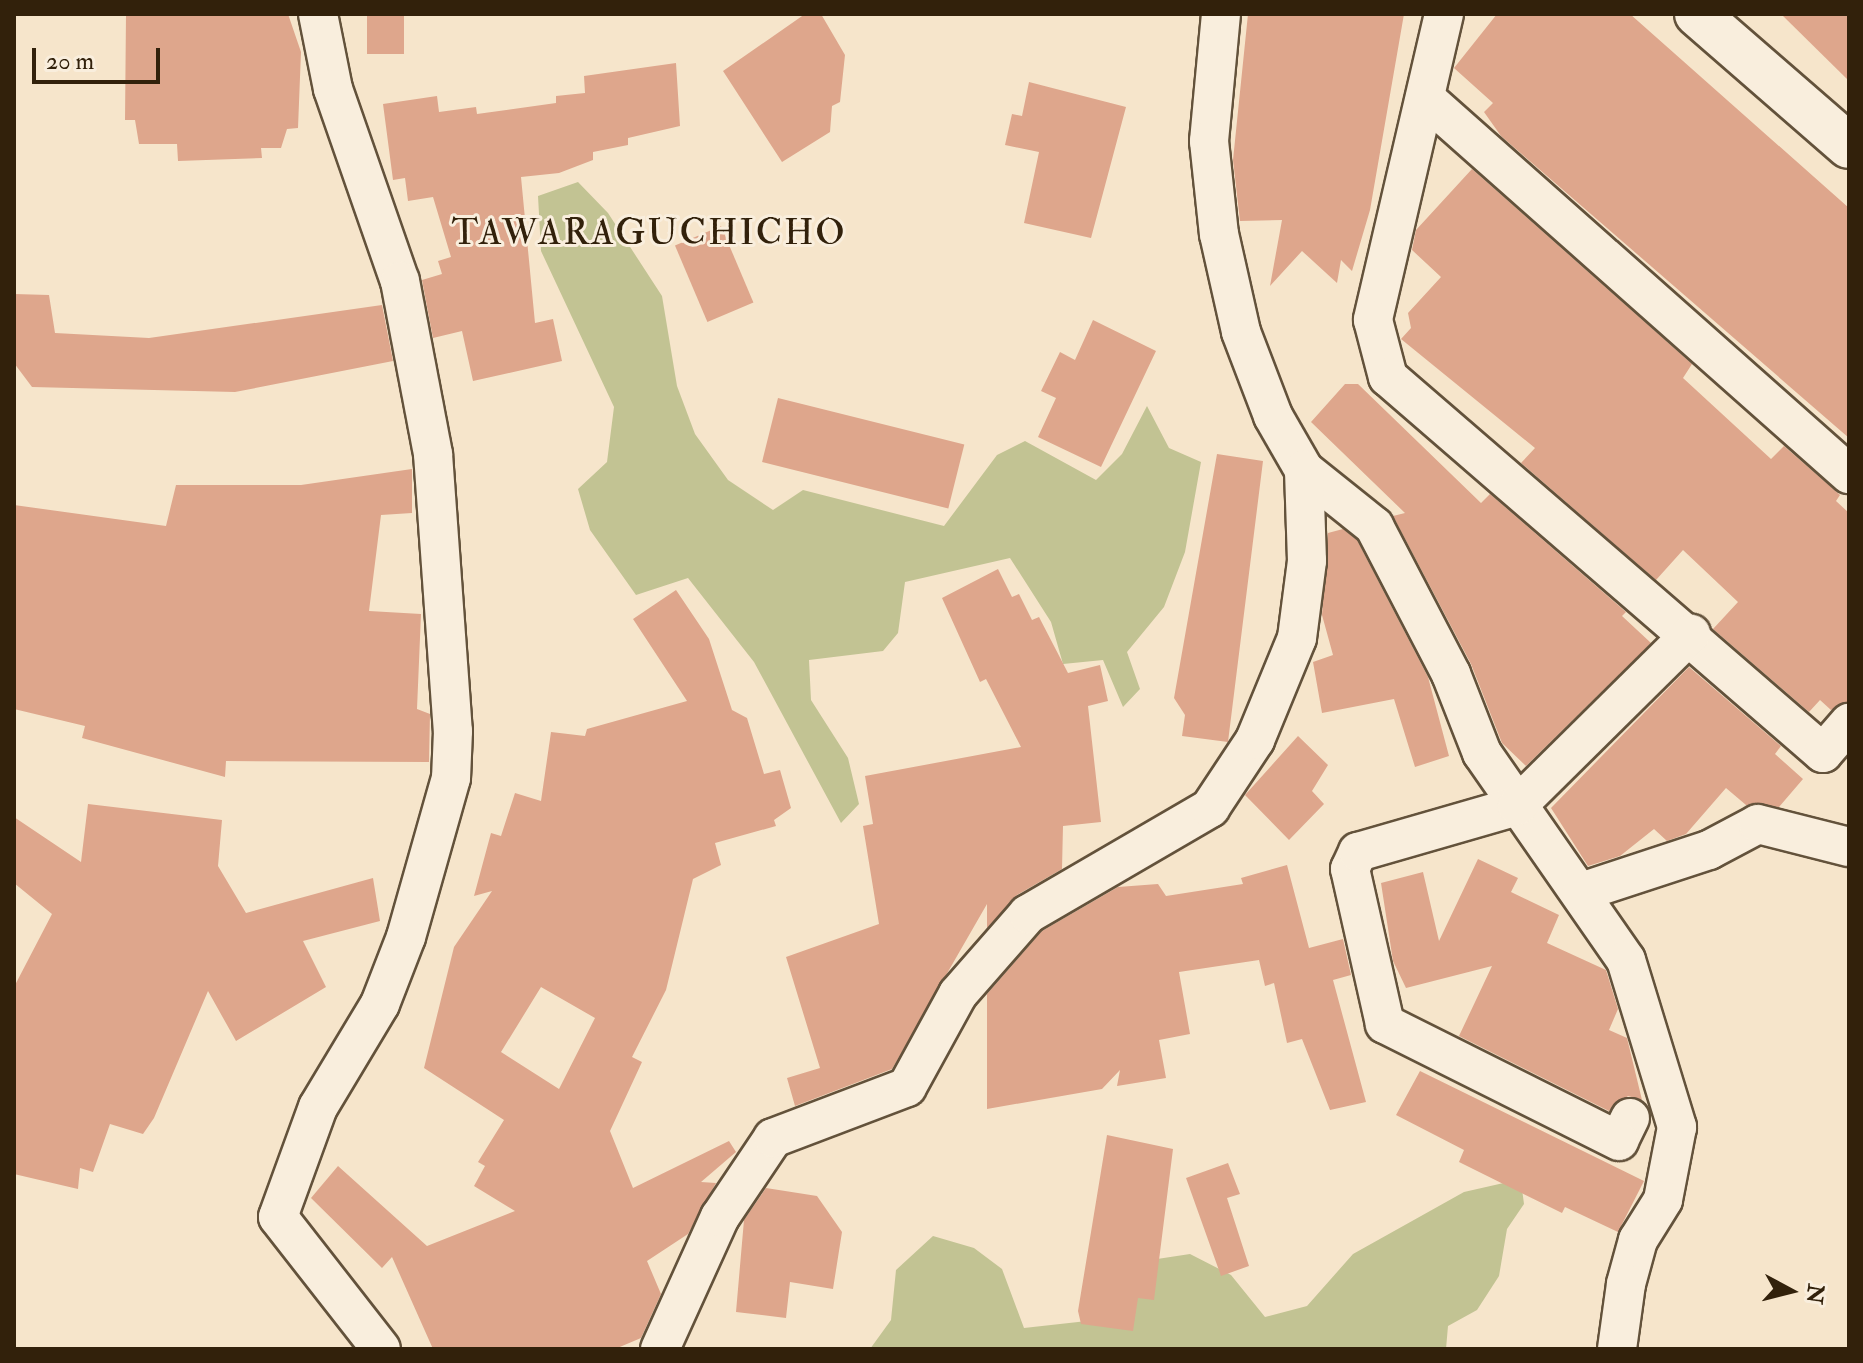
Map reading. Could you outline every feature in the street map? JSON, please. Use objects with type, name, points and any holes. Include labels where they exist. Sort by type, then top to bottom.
[{"type":"street","points":[[318,14],[333,89],[400,281],[433,454],[453,731],[451,778],[406,937],[380,1004],[318,1107],[278,1217],[381,1349]]},
{"type":"street","points":[[660,1349],[720,1217],[773,1138],[907,1087],[958,994],[1028,914],[1210,808],[1255,740],[1297,638],[1307,561],[1304,470],[1241,332],[1219,234],[1209,141],[1221,14]]},
{"type":"street","points":[[1444,14],[1373,320],[1388,377],[1691,634],[1823,753],[1849,723]]},
{"type":"street","points":[[1697,14],[1849,146]]},
{"type":"street","points":[[1425,98],[1849,474]]},
{"type":"street","points":[[1304,470],[1374,526],[1451,674],[1482,753],[1626,960],[1677,1127],[1663,1200],[1638,1240],[1626,1284],[1617,1349]]},
{"type":"street","points":[[1630,1118],[1619,1141],[1385,1024],[1350,869],[1358,852],[1517,806],[1691,634]]},
{"type":"street","points":[[1581,892],[1709,850],[1758,824],[1849,847]]},
{"type":"green space","points":[[578,182],[608,213],[662,296],[677,386],[695,434],[728,480],[773,510],[803,490],[944,526],[997,455],[1025,441],[1096,480],[1122,454],[1147,406],[1169,448],[1201,462],[1185,552],[1164,607],[1127,652],[1140,689],[1123,707],[1103,660],[1063,664],[1051,622],[1010,558],[905,582],[898,633],[883,651],[809,660],[811,700],[848,758],[859,804],[841,823],[754,662],[688,578],[636,595],[590,530],[578,489],[607,462],[614,407],[541,251],[538,196]]},
{"type":"green space","points":[[1508,1182],[1522,1189],[1524,1204],[1507,1229],[1499,1276],[1477,1310],[1448,1326],[1446,1349],[870,1349],[891,1320],[896,1270],[933,1236],[974,1248],[1002,1269],[1024,1328],[1114,1318],[1144,1261],[1190,1254],[1231,1275],[1265,1317],[1307,1306],[1353,1254],[1464,1192]]},
{"type":"building","points":[[126,14],[288,14],[301,52],[298,128],[287,129],[281,148],[261,148],[262,158],[178,161],[177,144],[139,144],[135,120],[125,120]]},
{"type":"building","points":[[367,14],[404,14],[404,54],[367,54]]},
{"type":"building","points":[[805,14],[821,14],[845,55],[840,102],[832,106],[830,132],[782,162],[723,71]]},
{"type":"building","points":[[1248,14],[1404,14],[1370,210],[1352,271],[1341,260],[1337,283],[1302,251],[1270,286],[1282,220],[1240,221],[1233,160]]},
{"type":"building","points":[[1497,14],[1630,14],[1849,208],[1849,438],[1501,136],[1484,112],[1493,103],[1454,68]]},
{"type":"building","points":[[1781,14],[1849,14],[1849,81]]},
{"type":"building","points":[[676,63],[680,126],[628,138],[628,145],[593,152],[593,160],[559,173],[521,177],[535,323],[553,319],[562,361],[473,381],[462,331],[433,338],[422,280],[442,274],[438,261],[451,257],[433,197],[408,201],[405,178],[393,180],[383,104],[437,96],[439,112],[476,107],[477,114],[556,103],[556,96],[585,93],[584,76]]},
{"type":"building","points":[[1029,82],[1126,107],[1091,238],[1024,223],[1039,152],[1005,145],[1012,114],[1022,116]]},
{"type":"building","points":[[1472,169],[1692,364],[1683,378],[1771,459],[1784,446],[1840,495],[1836,501],[1849,513],[1849,702],[1831,710],[1820,700],[1809,712],[1713,629],[1738,602],[1683,550],[1656,580],[1521,463],[1535,448],[1401,339],[1411,328],[1408,313],[1441,277],[1412,250],[1416,230]]},
{"type":"building","points":[[721,226],[753,302],[707,322],[675,246]]},
{"type":"building","points":[[14,294],[49,295],[55,333],[149,338],[382,305],[393,361],[235,392],[32,387],[14,363]]},
{"type":"building","points":[[1093,320],[1156,351],[1101,467],[1038,437],[1056,398],[1041,391],[1060,352],[1075,360]]},
{"type":"building","points":[[1345,384],[1358,384],[1481,503],[1490,494],[1626,612],[1622,616],[1651,643],[1526,766],[1502,743],[1471,664],[1393,516],[1405,513],[1311,422]]},
{"type":"building","points":[[778,398],[964,444],[948,508],[762,462]]},
{"type":"building","points":[[1217,454],[1263,461],[1228,742],[1182,736],[1185,715],[1174,698]]},
{"type":"building","points":[[412,469],[412,513],[381,515],[369,611],[421,614],[417,709],[430,714],[429,762],[226,761],[225,777],[82,738],[85,726],[14,709],[14,505],[166,526],[176,485],[301,485]]},
{"type":"building","points":[[1343,529],[1357,540],[1428,677],[1449,756],[1415,767],[1394,699],[1322,713],[1313,662],[1333,655],[1322,615],[1328,533]]},
{"type":"building","points":[[998,569],[1012,597],[1019,594],[1032,620],[1039,617],[1068,673],[1100,665],[1108,701],[1088,706],[1101,822],[1063,826],[1062,869],[1017,895],[987,928],[987,904],[892,1069],[795,1106],[787,1078],[820,1068],[786,957],[879,924],[863,826],[873,824],[865,776],[1021,747],[986,679],[980,682],[942,598]]},
{"type":"building","points":[[676,590],[709,639],[732,710],[747,718],[764,774],[780,770],[791,808],[774,820],[776,826],[715,843],[721,865],[693,879],[666,990],[632,1057],[642,1062],[610,1131],[633,1188],[729,1141],[736,1152],[701,1182],[716,1183],[688,1234],[647,1261],[661,1294],[641,1338],[615,1349],[433,1349],[392,1257],[382,1268],[311,1198],[338,1166],[427,1246],[515,1211],[474,1186],[485,1166],[478,1162],[504,1120],[424,1068],[454,947],[492,891],[474,896],[491,833],[501,836],[515,793],[541,801],[551,732],[585,736],[587,729],[687,701],[633,619]],"holes":[[[541,987],[595,1018],[559,1089],[501,1052]]]},
{"type":"building","points":[[1689,667],[1781,746],[1775,754],[1803,779],[1779,807],[1746,805],[1726,788],[1686,834],[1667,841],[1654,829],[1620,856],[1588,866],[1551,808]]},
{"type":"building","points":[[1298,736],[1328,765],[1312,791],[1324,804],[1289,840],[1245,795]]},
{"type":"building","points":[[88,804],[222,820],[218,866],[246,913],[373,878],[380,921],[303,941],[326,987],[236,1041],[208,991],[154,1118],[143,1134],[110,1124],[93,1172],[80,1168],[78,1189],[14,1174],[14,987],[52,914],[14,883],[14,817],[81,862]]},
{"type":"building","points":[[1478,859],[1518,878],[1511,892],[1559,915],[1547,943],[1606,970],[1618,1009],[1609,1030],[1627,1038],[1642,1100],[1628,1096],[1609,1111],[1459,1036],[1492,966],[1406,988],[1393,961],[1381,883],[1423,872],[1439,941]]},
{"type":"building","points":[[1287,865],[1309,948],[1343,939],[1351,975],[1333,980],[1366,1102],[1330,1110],[1302,1039],[1287,1043],[1274,983],[1265,986],[1259,960],[1179,972],[1190,1034],[1159,1040],[1166,1078],[1117,1086],[1120,1070],[1102,1089],[987,1109],[987,994],[1042,931],[1118,887],[1158,884],[1166,896],[1243,884],[1241,878]]},
{"type":"building","points":[[1420,1071],[1644,1181],[1618,1232],[1565,1207],[1562,1213],[1459,1162],[1464,1150],[1396,1115]]},
{"type":"building","points":[[1107,1135],[1173,1149],[1154,1300],[1138,1298],[1133,1331],[1081,1324],[1078,1311]]},
{"type":"building","points":[[1228,1163],[1240,1194],[1227,1198],[1249,1266],[1221,1276],[1186,1178]]},
{"type":"building","points":[[766,1188],[817,1196],[842,1232],[833,1289],[790,1282],[786,1318],[736,1312],[744,1220]]},
{"type":"district","name":"TAWARAGUCHICHO","points":[[649,233]]}]
